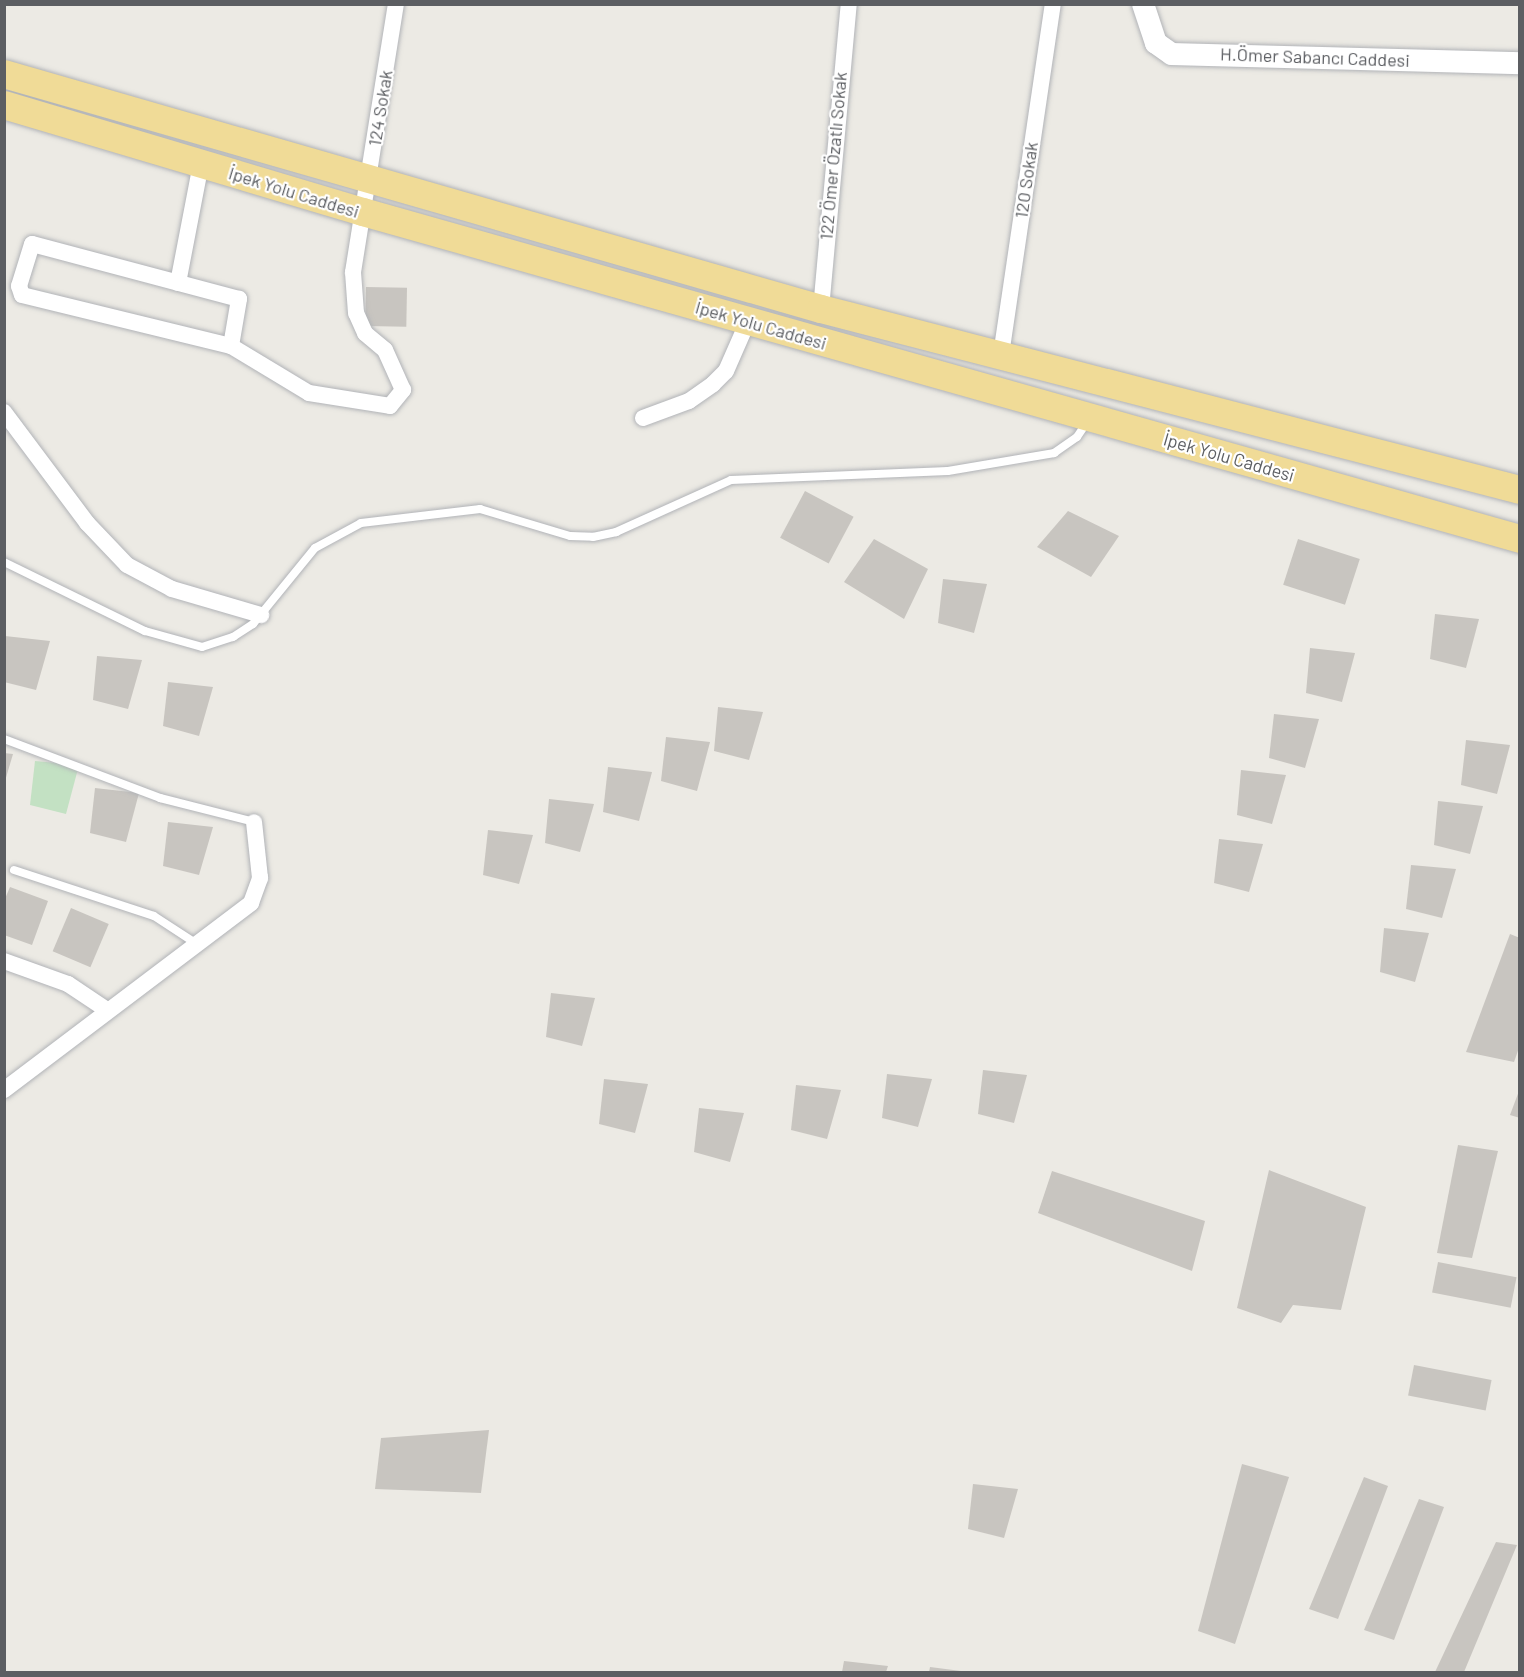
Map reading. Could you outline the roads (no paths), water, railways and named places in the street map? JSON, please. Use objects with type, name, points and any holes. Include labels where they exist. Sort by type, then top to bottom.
[{"type":"highway","name":"İpek Yolu Caddesi","points":[[4,74],[821,309],[1520,490]]},
{"type":"highway","name":"İpek Yolu Caddesi","points":[[4,105],[363,212],[1520,539]]},
{"type":"street","name":"124 Sokak","points":[[231,346],[309,393],[363,405],[390,406],[403,390],[385,350],[365,333],[356,313],[352,272],[369,180],[396,4]]},
{"type":"street","name":"122 Ömer Özatlı Sokak","points":[[821,309],[849,4]]},
{"type":"street","name":"120 Sokak","points":[[1001,355],[1053,4]]},
{"type":"street","name":"H.Ömer Sabancı Caddesi","points":[[1143,4],[1155,44],[1172,54],[1520,63]]},
{"type":"street","points":[[178,283],[201,164]]},
{"type":"street","points":[[33,244],[239,299],[231,346],[22,295],[19,286],[33,244]]},
{"type":"street","points":[[643,418],[688,401],[713,384],[726,371],[748,321]]},
{"type":"street","points":[[4,412],[87,523],[127,565],[172,589],[261,615]]},
{"type":"street","points":[[4,1090],[107,1010],[244,910],[256,893],[260,878],[254,822]]},
{"type":"street","points":[[4,961],[59,980],[107,1010]]},
{"type":"lane","points":[[4,562],[146,631],[189,645],[223,641],[261,615],[315,548],[361,523],[480,509],[570,536],[593,537],[616,532],[731,480],[914,474],[1054,453],[1077,437],[1089,417]]},
{"type":"lane","points":[[4,739],[184,806],[254,822]]},
{"type":"lane","points":[[14,870],[154,916],[197,944]]}]
